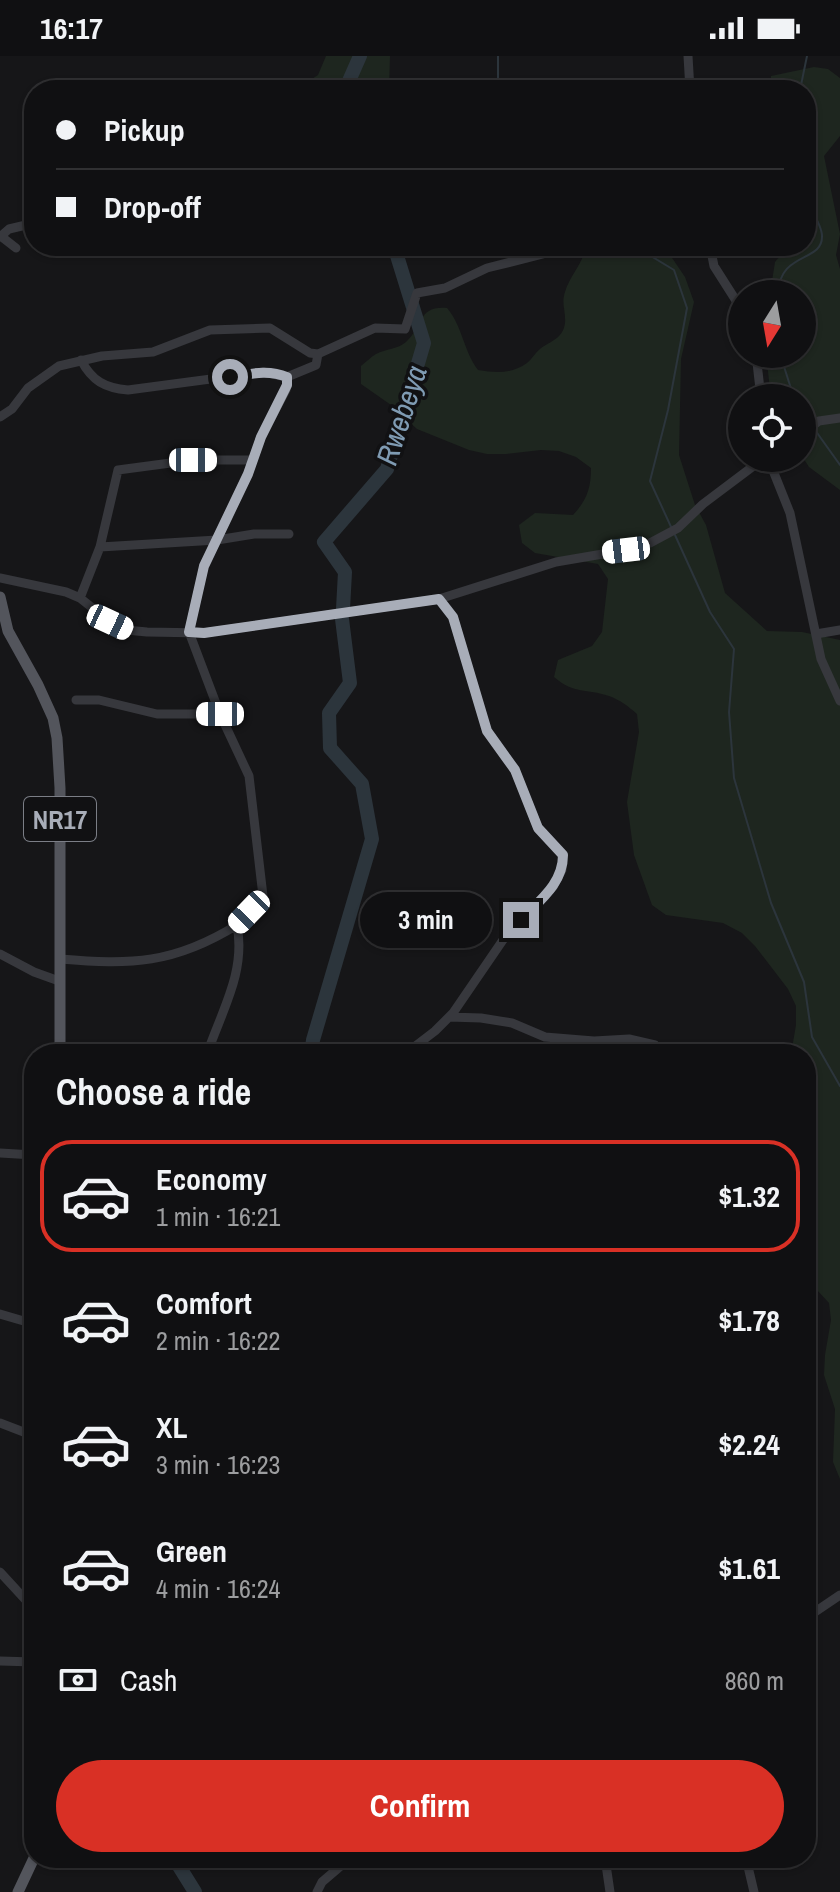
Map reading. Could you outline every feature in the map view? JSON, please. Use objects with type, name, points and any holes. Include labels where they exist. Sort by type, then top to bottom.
[{"type":"main road","name":"NR17","points":[[0,597],[8,631],[38,685],[53,718],[57,738],[60,1044]]},
{"type":"main road","points":[[18,1892],[29,1868]]},
{"type":"street","points":[[688,56],[689,80]]},
{"type":"street","points":[[16,248],[1,237],[9,229],[24,225]]},
{"type":"street","points":[[0,417],[43,376],[59,366],[81,360],[153,352],[210,330],[270,328],[310,353],[318,354],[375,328],[405,329],[417,293],[445,288],[487,268],[535,256]]},
{"type":"street","points":[[712,256],[714,266],[728,288]]},
{"type":"street","points":[[81,360],[94,379],[105,387],[128,390],[263,372],[287,377],[316,365],[318,354]]},
{"type":"street","points":[[60,959],[112,963],[147,961],[209,942],[237,925],[263,896],[249,776],[220,714],[189,632],[204,566],[286,390],[287,377]]},
{"type":"street","points":[[816,423],[840,418]]},
{"type":"street","points":[[80,598],[100,547],[118,470],[193,460],[253,460]]},
{"type":"street","points":[[0,578],[35,584],[80,598],[100,615],[126,630],[204,633],[439,599],[556,562],[650,543],[678,528],[703,504],[747,472]]},
{"type":"street","points":[[772,472],[790,513],[821,659],[840,701]]},
{"type":"street","points":[[100,547],[217,540],[254,534],[289,534]]},
{"type":"street","points":[[417,1044],[449,1017],[505,937],[553,887],[562,870],[563,855],[538,828],[515,770],[487,731],[453,617],[439,599]]},
{"type":"street","points":[[816,634],[840,630]]},
{"type":"street","points":[[76,700],[99,700],[157,714],[220,714]]},
{"type":"street","points":[[211,1044],[238,968],[241,947],[237,925]]},
{"type":"street","points":[[0,954],[59,981]]},
{"type":"street","points":[[449,1017],[512,1023],[545,1037],[594,1041],[629,1039],[651,1044]]},
{"type":"street","points":[[0,1153],[24,1154]]},
{"type":"street","points":[[0,1314],[24,1321]]},
{"type":"street","points":[[0,1423],[24,1432]]},
{"type":"street","points":[[0,1572],[24,1598]]},
{"type":"street","points":[[816,1611],[840,1595]]},
{"type":"street","points":[[0,1661],[24,1662]]},
{"type":"street","points":[[317,1892],[322,1882],[337,1868]]},
{"type":"street","points":[[606,1868],[610,1892]]},
{"type":"street","points":[[748,1868],[754,1892]]},
{"type":"shaded area","points":[[326,56],[390,56],[389,80],[310,80],[318,75]]},
{"type":"shaded area","points":[[814,67],[828,69],[840,78],[840,136],[824,156],[840,234],[836,255],[840,269],[840,490],[816,472],[816,384],[769,384],[768,368],[816,368],[816,280],[772,280],[775,262],[780,256],[816,256],[816,80],[771,80],[771,76]]},
{"type":"shaded area","points":[[671,256],[685,277],[694,302],[681,359],[679,455],[695,505],[706,525],[725,593],[767,631],[802,632],[840,640],[840,1479],[833,1462],[835,1409],[824,1375],[831,1320],[829,1303],[816,1287],[816,1044],[793,1044],[796,1006],[788,989],[742,933],[723,923],[666,915],[652,905],[634,855],[627,802],[639,732],[637,714],[613,698],[575,689],[554,677],[558,660],[592,646],[602,632],[608,579],[598,564],[535,553],[522,543],[519,525],[535,513],[573,515],[587,493],[591,468],[576,457],[559,451],[487,454],[469,450],[417,429],[391,405],[361,384],[361,366],[376,354],[406,342],[422,318],[437,308],[447,308],[452,315],[478,370],[504,372],[521,367],[562,333],[565,292],[582,258]]},
{"type":"waterway","name":"Rwebeya","points":[[349,80],[360,56]]},
{"type":"waterway","points":[[498,56],[498,80]]},
{"type":"waterway","points":[[802,80],[807,56]]},
{"type":"waterway","points":[[816,219],[822,236],[816,250]]},
{"type":"waterway","name":"Rwebeya","points":[[343,609],[345,572],[324,542],[387,469],[424,343],[397,256]]},
{"type":"waterway","points":[[651,256],[674,270],[687,308],[668,410],[650,481],[672,529]]},
{"type":"waterway","points":[[780,280],[785,271],[806,256]]},
{"type":"waterway","points":[[784,368],[790,384]]},
{"type":"waterway","points":[[816,431],[840,465]]},
{"type":"waterway","points":[[675,535],[710,612],[734,649],[729,712],[734,778],[771,903],[804,982],[812,1037],[840,1086]]},
{"type":"waterway","name":"Rwebeya","points":[[312,1044],[372,839],[362,784],[330,748],[329,713],[350,683],[342,619]]},
{"type":"waterway","name":"Rwebeya","points":[[180,1868],[195,1892]]},
{"type":"route","points":[[230,377],[263,372],[280,374],[287,377],[287,385],[204,566],[189,632],[204,633],[439,599],[453,617],[487,731],[512,764],[538,828],[563,855],[562,870],[553,887],[521,920]]}]
